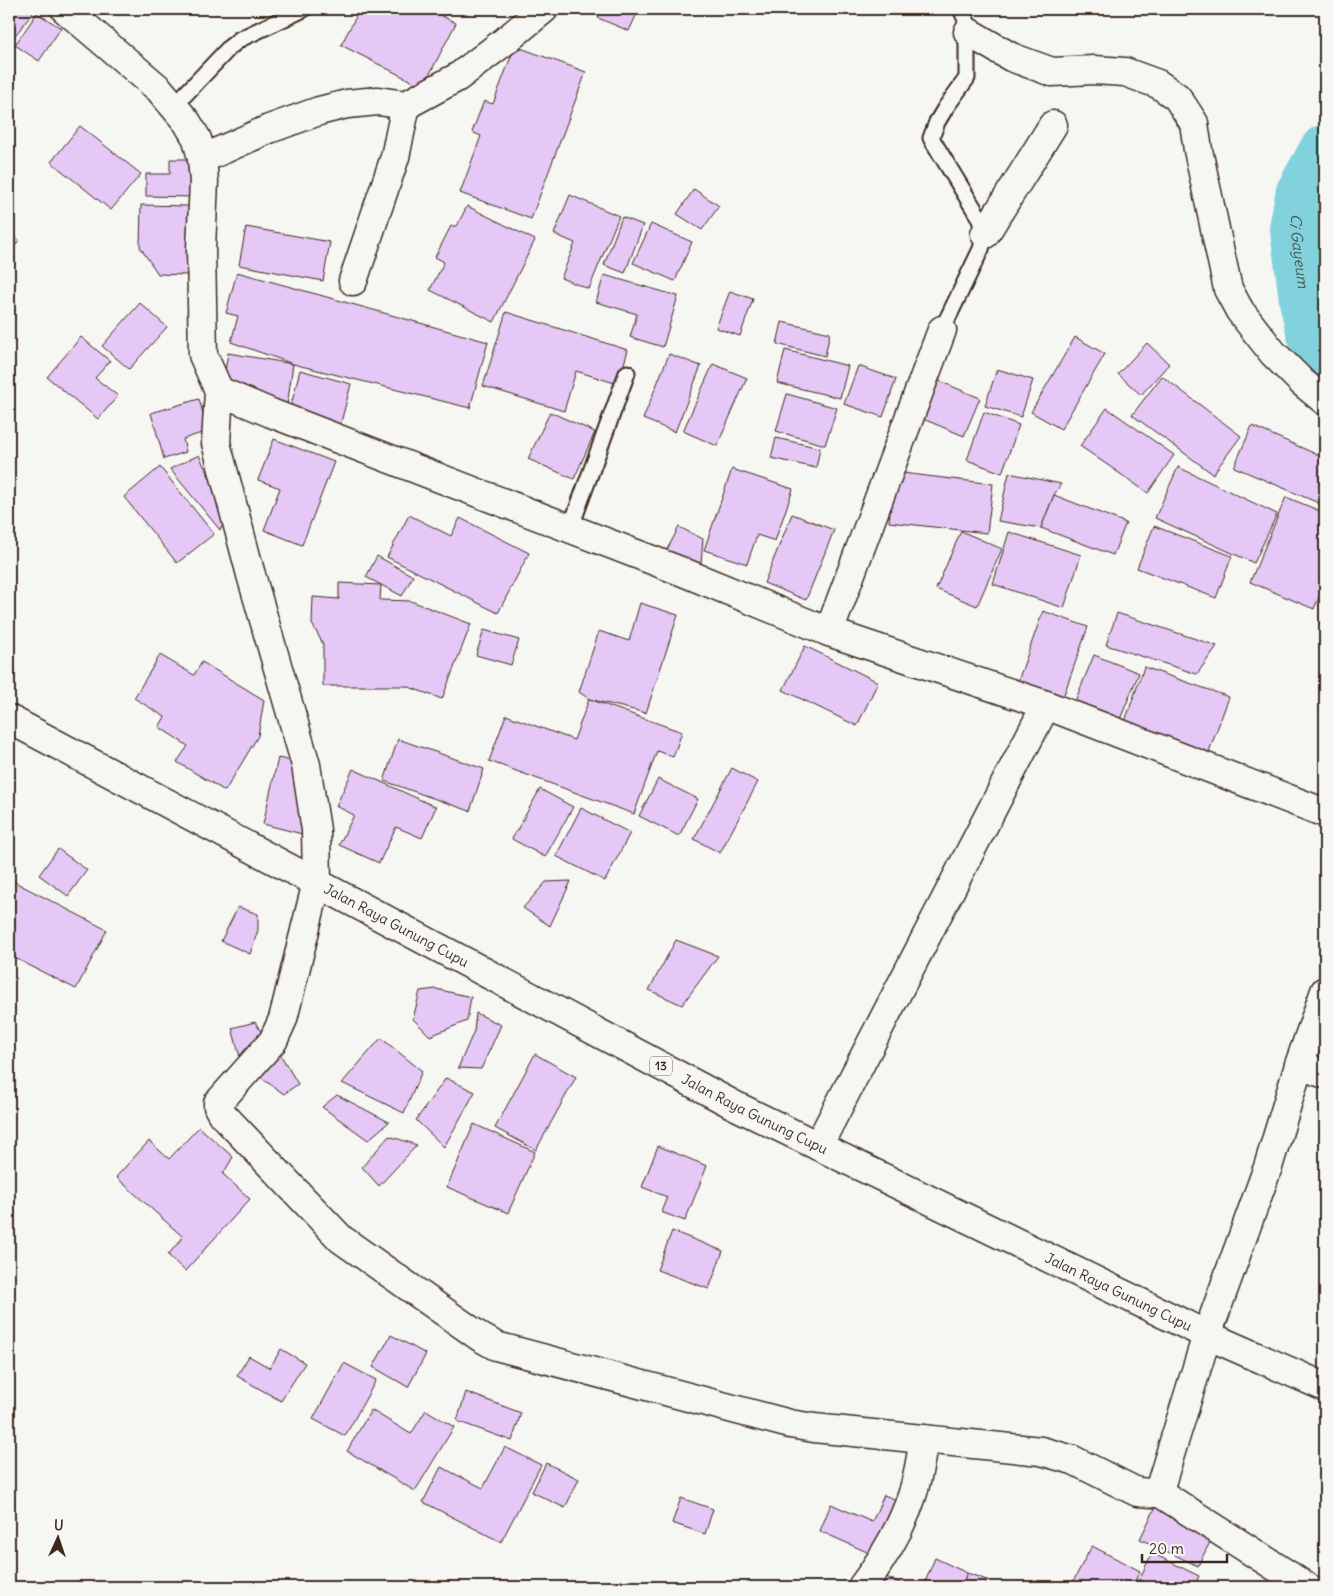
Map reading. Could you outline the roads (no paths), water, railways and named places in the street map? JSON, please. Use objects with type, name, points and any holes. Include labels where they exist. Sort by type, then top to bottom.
[{"type":"main road","points":[[65,9],[159,89],[188,122],[197,139],[202,159],[204,181],[201,248],[203,356],[220,391],[216,443],[251,575],[306,765],[316,830],[317,882],[278,1034],[218,1103],[218,1107],[222,1114],[341,1239],[480,1337],[496,1346],[790,1424],[1041,1451],[1073,1460],[1137,1492],[1144,1494],[1152,1493],[1160,1487],[1206,1335],[1268,1166],[1299,1065],[1325,991]]},
{"type":"main road","points":[[202,159],[268,129],[319,111],[347,104],[378,101],[406,105],[458,77],[544,9]]},
{"type":"main road","points":[[965,20],[1011,57],[1052,72],[1094,70],[1125,72],[1158,84],[1177,97],[1194,123],[1228,289],[1240,311],[1273,353],[1302,382],[1325,401]]},
{"type":"main road","points":[[353,281],[395,157],[406,105]]},
{"type":"main road","points":[[985,234],[1053,125]]},
{"type":"main road","points":[[829,632],[942,330]]},
{"type":"main road","points":[[220,391],[271,413],[829,632],[1046,705],[1325,813]]},
{"type":"main road","points":[[818,1146],[1046,705]]},
{"type":"main road","name":"Jalan Raya Gunung Cupu","points":[[9,720],[734,1105],[1206,1335],[1325,1387]]},
{"type":"main road","points":[[1299,1065],[1325,1074]]},
{"type":"main road","points":[[862,1587],[886,1552],[902,1524],[912,1495],[924,1439]]},
{"type":"main road","points":[[1157,1491],[1307,1587]]},
{"type":"lane","points":[[174,106],[230,47],[240,39],[304,9]]},
{"type":"lane","points":[[942,330],[981,249],[985,234],[979,217],[931,138],[937,122],[946,107],[967,78],[965,20]]},
{"type":"lane","points":[[570,529],[627,372]]},
{"type":"waterway","name":"Ci Gayeum","points":[[1325,150],[1301,193],[1295,226],[1305,303],[1313,337],[1325,353]]}]
